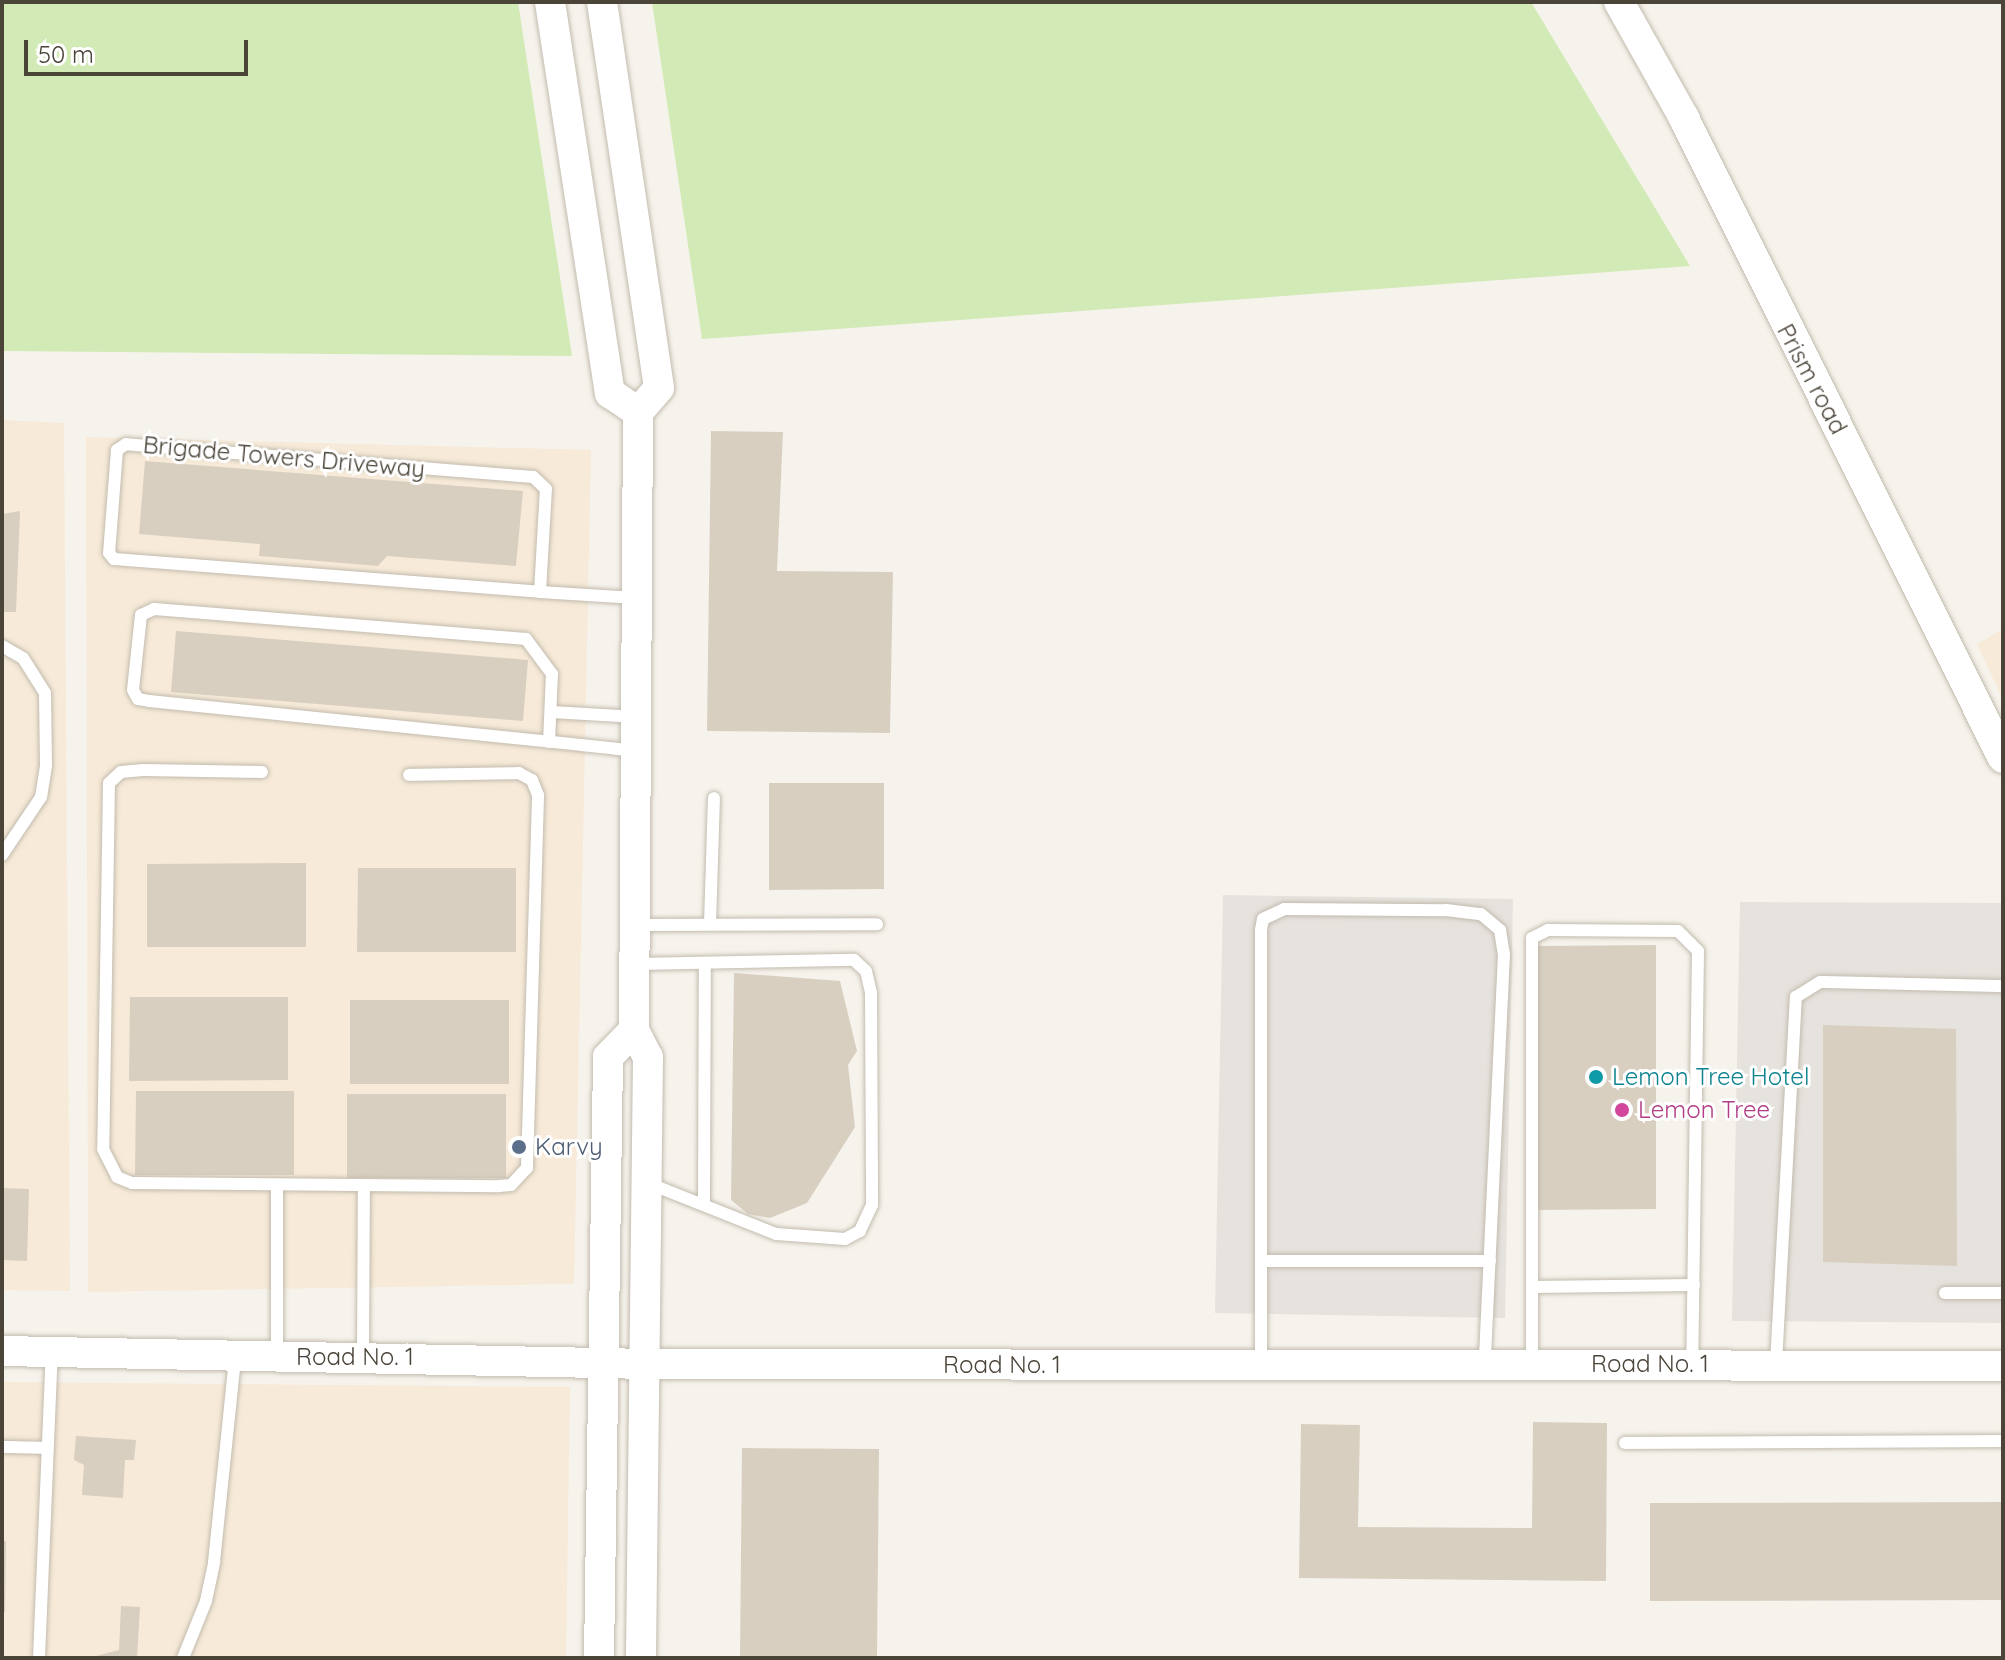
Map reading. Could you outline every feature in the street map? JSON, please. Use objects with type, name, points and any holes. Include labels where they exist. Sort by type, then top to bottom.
[{"type":"street","points":[[550,2],[610,393],[638,412]]},
{"type":"street","points":[[602,2],[659,388],[638,412],[634,1030],[648,1057],[645,1182],[648,1364],[641,1658]]},
{"type":"street","name":"Prism road","points":[[1619,2],[1684,118],[2003,758]]},
{"type":"street","points":[[599,1658],[601,1362],[608,1057],[634,1030]]},
{"type":"street","name":"Road No. 1","points":[[2,1351],[648,1364],[2003,1366]]},
{"type":"lane","name":"Brigade Towers Driveway","points":[[540,592],[546,489],[533,477],[126,444],[117,450],[109,553],[114,559],[540,592],[639,598]]},
{"type":"lane","points":[[549,742],[552,674],[526,639],[154,609],[144,611],[139,624],[133,690],[138,699],[549,742],[638,751]]},
{"type":"lane","points":[[2,646],[23,658],[45,693],[46,766],[41,797],[2,855]]},
{"type":"lane","points":[[552,712],[638,717]]},
{"type":"lane","points":[[262,772],[143,770],[121,772],[109,783],[103,1149],[117,1177],[132,1183],[499,1186],[511,1185],[527,1168],[538,795],[532,780],[519,773],[409,775]]},
{"type":"lane","points":[[710,924],[714,798]]},
{"type":"lane","points":[[1261,1366],[1261,930],[1263,919],[1284,909],[1446,910],[1481,914],[1500,930],[1504,954],[1485,1364]]},
{"type":"lane","points":[[635,925],[877,924]]},
{"type":"lane","points":[[1532,1364],[1532,938],[1548,930],[1678,931],[1698,951],[1692,1364]]},
{"type":"lane","points":[[635,964],[854,960],[866,971],[872,1205],[860,1231],[845,1239],[776,1234],[645,1182]]},
{"type":"lane","points":[[704,1204],[705,964]]},
{"type":"lane","points":[[1776,1365],[1796,997],[1820,982],[2003,986]]},
{"type":"lane","points":[[277,1185],[277,1357]]},
{"type":"lane","points":[[363,1356],[364,1186]]},
{"type":"lane","points":[[1261,1261],[1490,1261]]},
{"type":"lane","points":[[1533,1287],[1694,1285]]},
{"type":"lane","points":[[1945,1293],[2003,1293]]},
{"type":"lane","points":[[39,1658],[45,1448],[52,1351]]},
{"type":"lane","points":[[183,1658],[206,1601],[214,1562],[235,1358]]},
{"type":"lane","points":[[1625,1443],[2003,1441]]},
{"type":"lane","points":[[2,1447],[45,1448]]},
{"type":"shaded area","points":[[2,420],[64,423],[70,1291],[2,1290]]},
{"type":"shaded area","points":[[86,437],[591,450],[574,1284],[88,1292]]},
{"type":"shaded area","points":[[2003,629],[2003,700],[1977,644]]},
{"type":"shaded area","points":[[1223,895],[1513,899],[1505,1318],[1215,1313]]},
{"type":"shaded area","points":[[1740,902],[2003,903],[2003,1323],[1732,1321]]},
{"type":"shaded area","points":[[2,1382],[570,1387],[566,1658],[2,1658]]},
{"type":"green space","points":[[2,2],[518,2],[572,356],[2,351]]},
{"type":"green space","points":[[652,2],[1531,2],[1690,266],[702,339]]},
{"type":"building","points":[[711,431],[783,432],[777,571],[893,572],[890,733],[707,731]]},
{"type":"building","points":[[145,461],[523,491],[516,566],[387,556],[378,566],[259,556],[260,544],[139,534]]},
{"type":"building","points":[[20,511],[16,612],[2,612],[2,514]]},
{"type":"building","points":[[176,631],[528,660],[523,721],[171,692]]},
{"type":"building","points":[[769,783],[884,783],[884,889],[769,890]]},
{"type":"building","points":[[306,863],[306,947],[147,947],[147,864]]},
{"type":"building","points":[[358,868],[516,868],[516,952],[357,952]]},
{"type":"building","name":"Lemon Tree Hotel","points":[[1656,945],[1656,1209],[1536,1210],[1537,946]]},
{"type":"building","points":[[734,973],[840,981],[857,1051],[848,1065],[855,1127],[807,1203],[770,1218],[748,1214],[731,1200]]},
{"type":"building","points":[[130,997],[288,997],[288,1080],[129,1081]]},
{"type":"building","points":[[350,1000],[509,1000],[509,1084],[350,1084]]},
{"type":"building","points":[[1823,1025],[1956,1029],[1957,1266],[1823,1262]]},
{"type":"building","points":[[136,1091],[294,1091],[294,1175],[135,1175]]},
{"type":"building","points":[[347,1094],[506,1094],[506,1178],[347,1178]]},
{"type":"building","points":[[2,1188],[29,1189],[27,1261],[2,1260]]},
{"type":"building","points":[[1533,1422],[1607,1423],[1606,1581],[1299,1578],[1301,1424],[1360,1425],[1358,1527],[1532,1528]]},
{"type":"building","points":[[76,1436],[136,1440],[134,1460],[125,1460],[123,1498],[82,1495],[84,1465],[74,1460]]},
{"type":"building","points":[[742,1448],[879,1449],[877,1658],[740,1658]]},
{"type":"building","points":[[2003,1502],[2003,1600],[1650,1601],[1650,1503]]},
{"type":"building","points":[[2,1541],[6,1541],[5,1612],[2,1612]]},
{"type":"building","points":[[121,1606],[140,1607],[137,1658],[88,1658],[119,1650]]},
{"type":"place","name":"Lemon Tree Hotel","points":[[1596,1077]]},
{"type":"place","name":"Lemon Tree","points":[[1622,1110]]},
{"type":"place","name":"Karvy","points":[[519,1147]]}]
